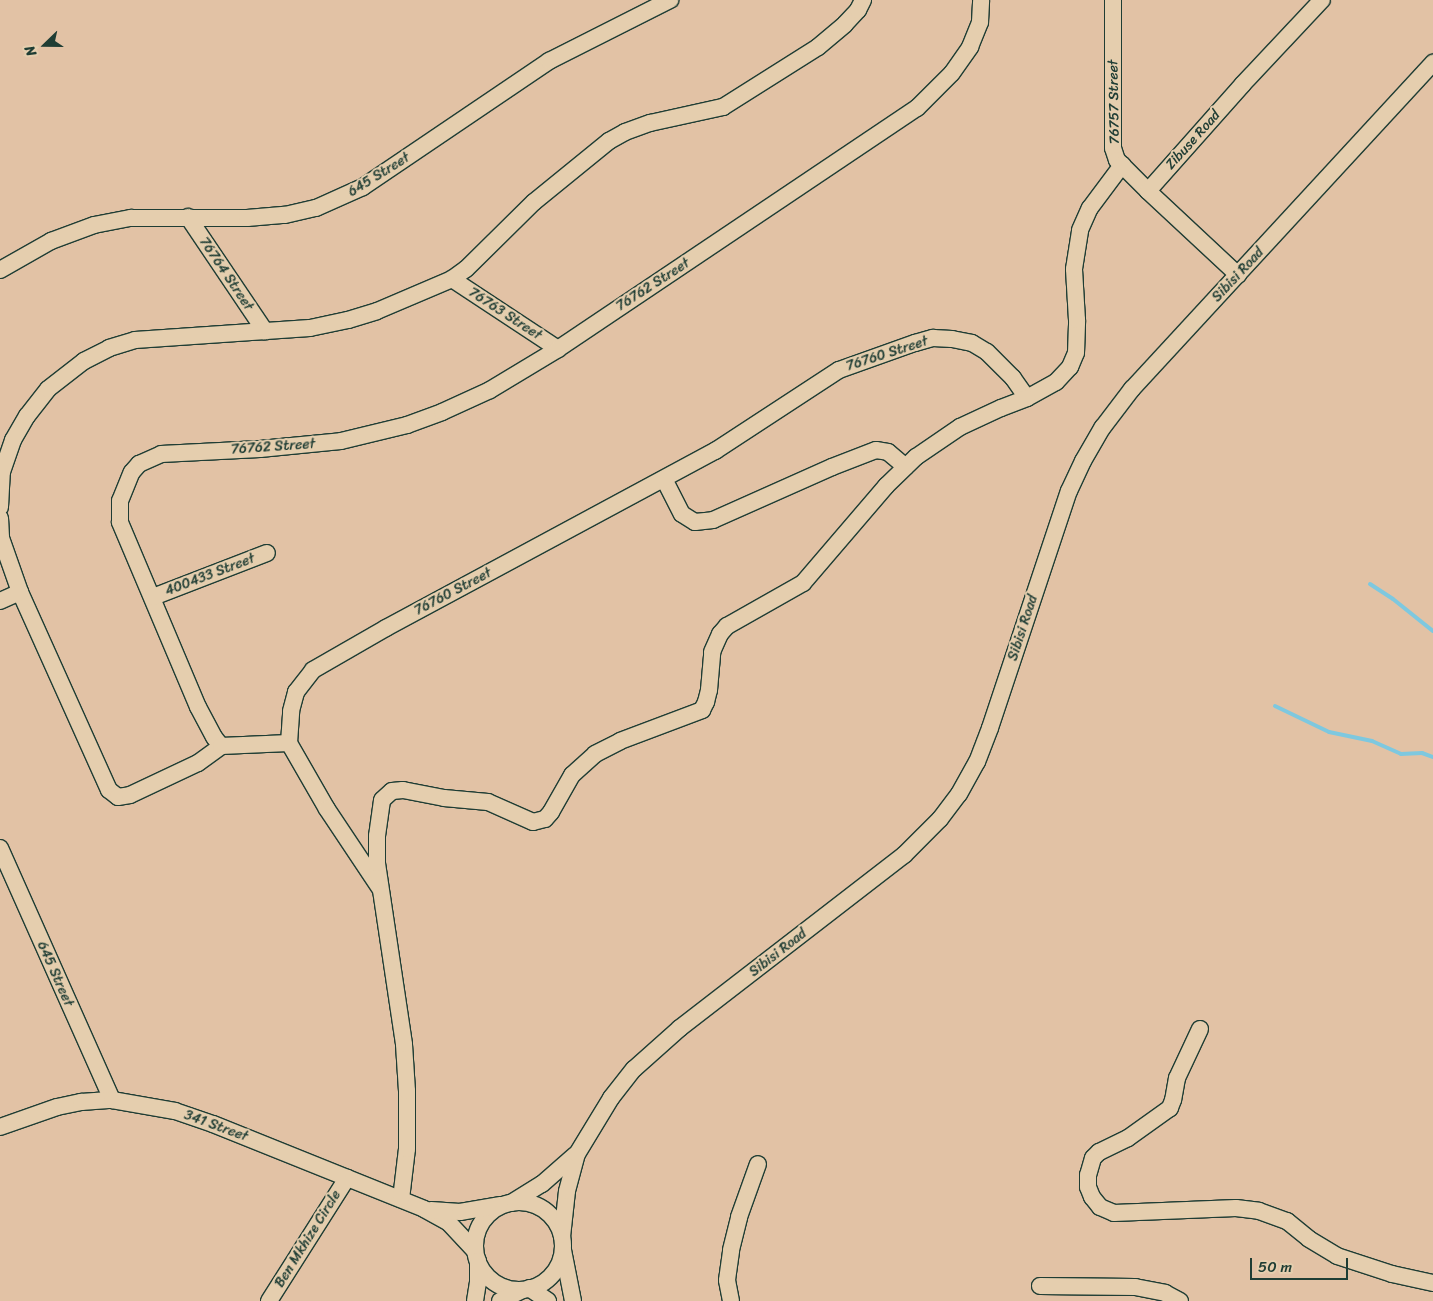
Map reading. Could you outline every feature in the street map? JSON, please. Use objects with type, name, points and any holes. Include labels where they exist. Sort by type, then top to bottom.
[{"type":"street","name":"645 Street","points":[[0,270],[51,241],[94,225],[131,218],[247,218],[285,215],[316,208],[341,198],[363,188],[549,61],[670,0]]},
{"type":"street","points":[[0,507],[2,472],[13,440],[27,416],[48,389],[84,361],[109,348],[135,340],[310,328],[348,320],[377,311],[452,279],[466,269],[534,202],[609,141],[625,132],[650,124],[722,106],[818,47],[846,24],[858,10],[862,0]]},
{"type":"street","name":"76762 Street","points":[[222,746],[214,737],[198,707],[153,598],[123,532],[119,510],[122,494],[132,472],[148,458],[176,452],[260,449],[332,442],[390,429],[472,399],[558,349],[917,108],[952,73],[970,47],[980,22],[981,0]]},
{"type":"street","name":"76757 Street","points":[[1113,0],[1113,138],[1115,153],[1122,165],[1148,191]]},
{"type":"street","name":"Zibuse Road","points":[[1148,191],[1242,84],[1322,0]]},
{"type":"street","name":"Sibisi Road","points":[[562,1242],[567,1191],[577,1154],[611,1098],[650,1052],[904,855],[940,819],[959,794],[977,762],[990,728],[1056,525],[1083,461],[1103,427],[1132,389],[1433,64]]},
{"type":"street","points":[[401,1199],[408,1149],[407,1091],[404,1044],[377,863],[377,836],[382,800],[392,791],[403,790],[444,798],[488,802],[533,822],[545,819],[552,812],[572,775],[594,754],[702,710],[709,690],[712,652],[723,630],[743,615],[786,594],[803,583],[819,567],[886,486],[936,442],[960,427],[1000,408],[1027,398],[1056,382],[1070,367],[1076,353],[1077,320],[1074,269],[1080,230],[1090,208],[1122,165]]},
{"type":"street","points":[[1148,191],[1238,275]]},
{"type":"street","name":"76764 Street","points":[[188,217],[265,331]]},
{"type":"street","name":"76763 Street","points":[[452,279],[558,349]]},
{"type":"street","name":"76760 Street","points":[[289,743],[291,711],[296,692],[313,670],[386,628],[715,451],[839,370],[915,342],[943,339],[972,343],[999,363],[1027,398]]},
{"type":"street","points":[[664,479],[682,514],[695,522],[713,520],[832,467],[876,450],[888,452],[906,467]]},
{"type":"street","points":[[0,518],[1,538],[20,592],[103,781],[113,794],[124,797],[145,789],[198,763],[222,746],[289,743],[327,809],[380,889]]},
{"type":"street","name":"400433 Street","points":[[153,598],[267,553]]},
{"type":"street","points":[[0,601],[20,592]]},
{"type":"street","name":"645 Street","points":[[0,848],[112,1100]]},
{"type":"street","points":[[1200,1029],[1177,1078],[1174,1100],[1170,1108],[1128,1138],[1099,1152],[1094,1158],[1088,1175],[1088,1187],[1092,1197],[1100,1207],[1114,1214],[1236,1208],[1259,1211],[1287,1221],[1309,1239],[1337,1256],[1392,1274],[1433,1283]]},
{"type":"street","name":"341 Street","points":[[0,1127],[57,1107],[112,1100],[175,1111],[424,1209],[448,1223],[477,1255]]},
{"type":"street","name":"Sibisi Road","points":[[507,1204],[542,1184],[577,1154]]},
{"type":"street","points":[[731,1301],[727,1280],[731,1250],[739,1217],[758,1164]]},
{"type":"street","name":"Ben Mkhize Circle","points":[[269,1301],[347,1178]]},
{"type":"street","points":[[475,1301],[478,1283],[476,1236],[482,1223],[491,1212],[507,1204],[524,1202],[543,1210],[557,1224],[572,1301]]},
{"type":"street","name":"341 Street","points":[[424,1209],[460,1212],[507,1204]]},
{"type":"street","points":[[500,1301],[542,1283],[553,1274],[560,1262],[562,1242]]},
{"type":"street","points":[[477,1255],[485,1273],[495,1283],[509,1288],[526,1289],[548,1301]]},
{"type":"street","points":[[1040,1286],[1135,1286],[1158,1291],[1180,1301]]},
{"type":"waterway","points":[[1370,584],[1393,599],[1433,631]]},
{"type":"waterway","points":[[1275,706],[1329,732],[1372,741],[1401,754],[1422,753],[1433,757]]}]
